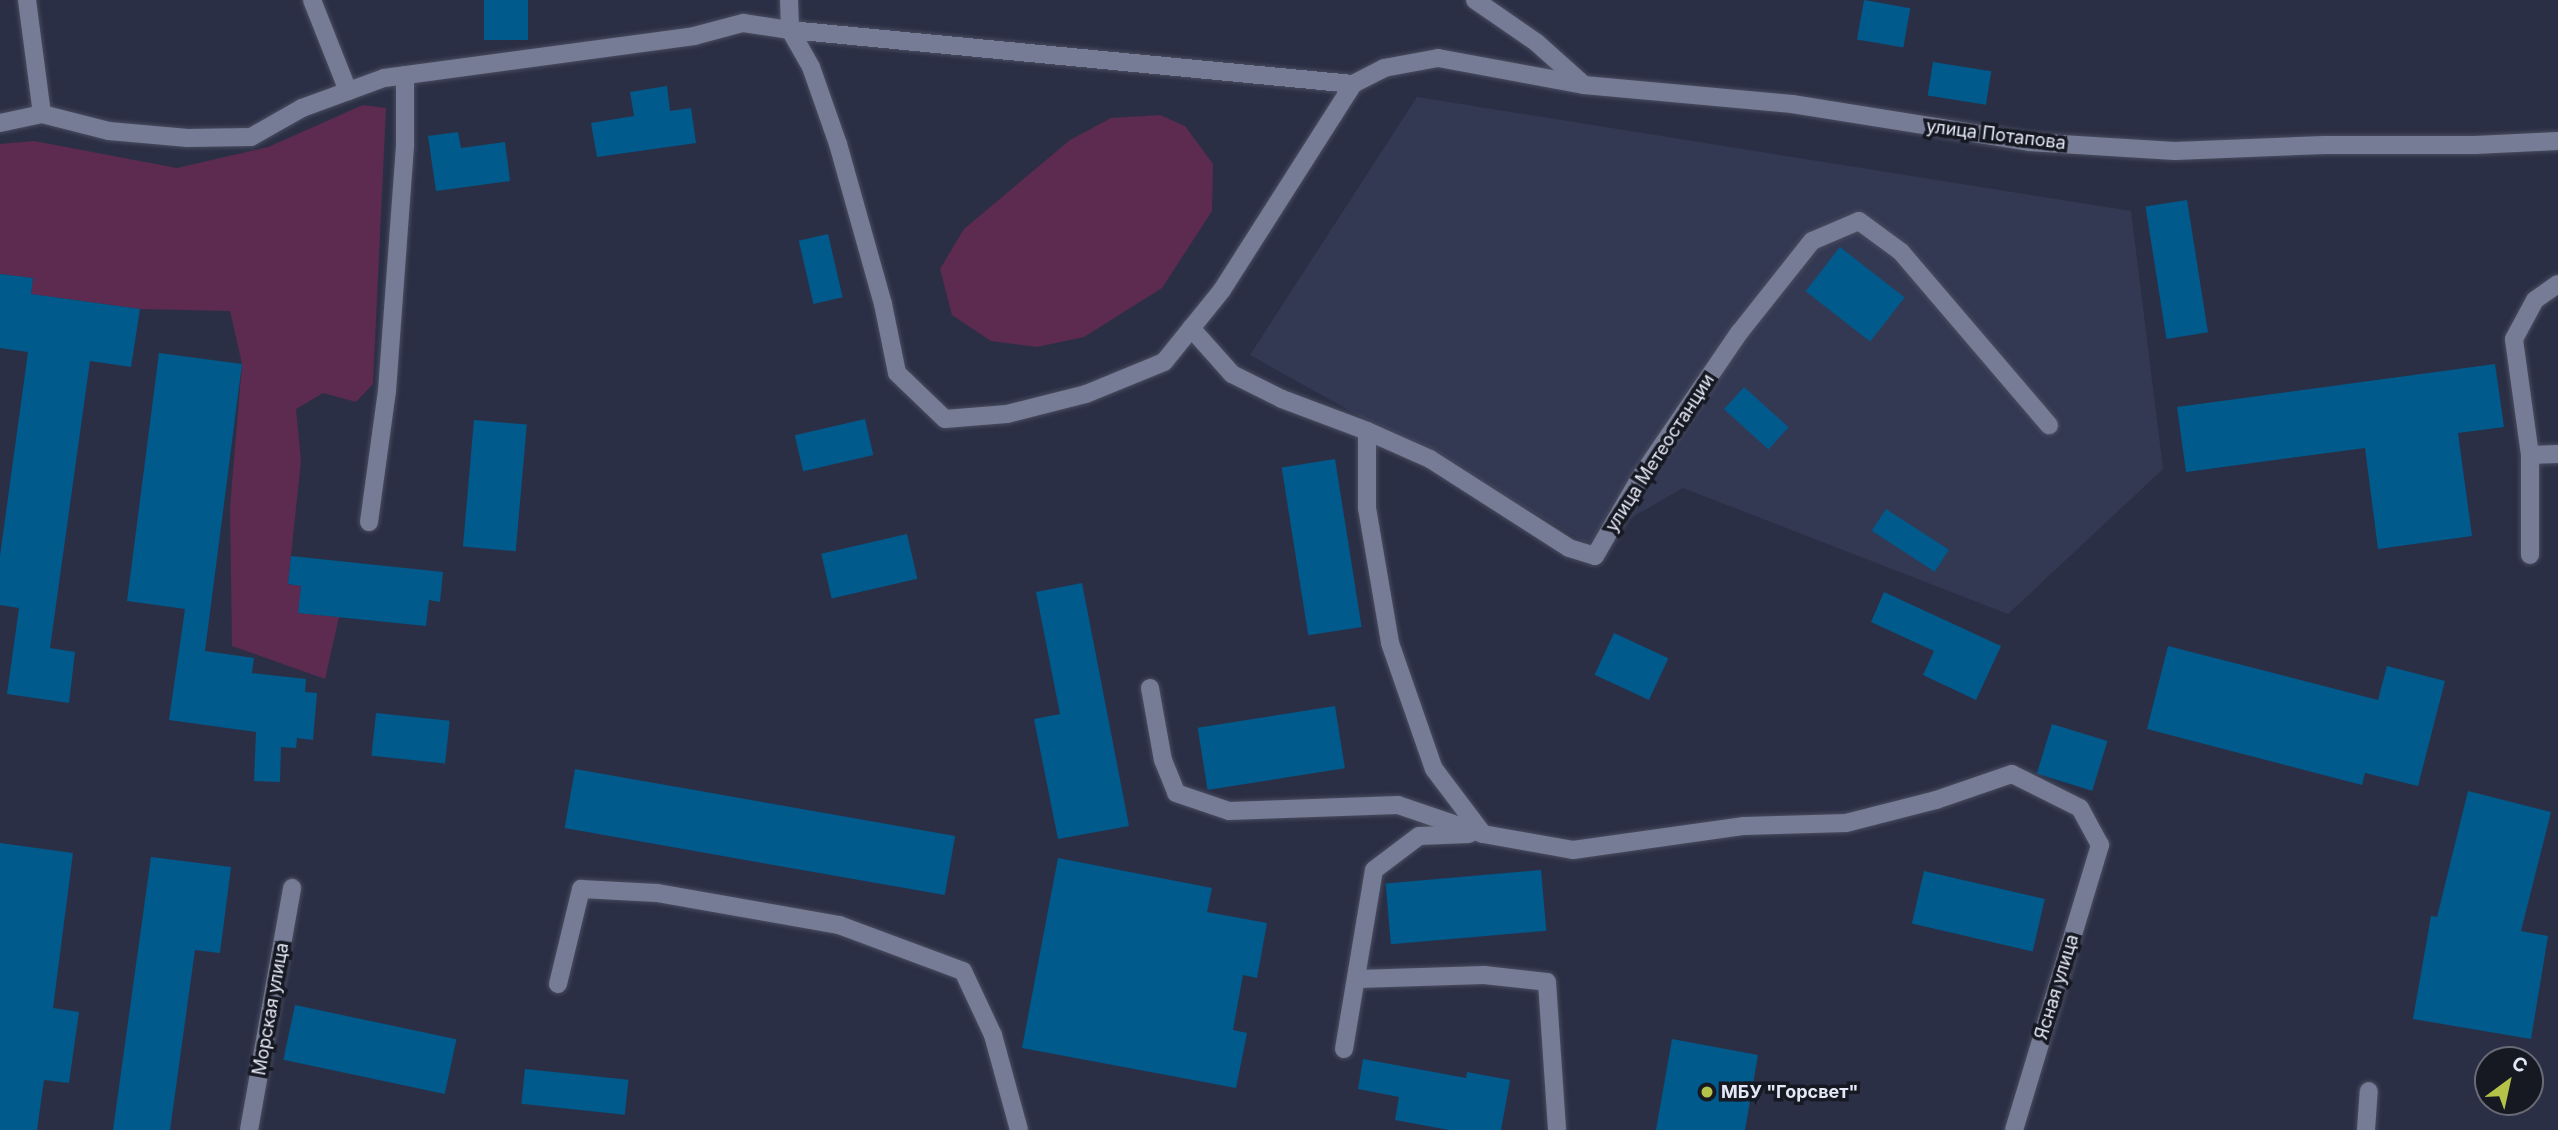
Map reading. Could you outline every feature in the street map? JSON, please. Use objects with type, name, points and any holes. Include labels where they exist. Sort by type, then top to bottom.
[{"type":"street","points":[[27,0],[42,114]]},
{"type":"street","points":[[312,0],[348,91]]},
{"type":"street","points":[[0,123],[42,114],[109,131],[188,138],[251,137],[302,108],[384,78],[694,36],[743,23],[790,30],[1353,84],[1222,290],[1164,362],[1086,394],[1007,414],[945,419],[897,373],[883,304],[838,144],[811,67],[790,30],[789,0]]},
{"type":"street","points":[[1475,0],[1537,43],[1584,85]]},
{"type":"street","name":"улица Потапова","points":[[1353,84],[1384,68],[1438,58],[1584,85],[1792,104],[2029,142],[2175,151],[2558,141]]},
{"type":"street","points":[[369,522],[387,391],[405,146],[405,75]]},
{"type":"street","name":"улица Метеостанции","points":[[1191,328],[1232,374],[1282,399],[1367,431],[1430,459],[1569,548],[1595,556],[1640,478],[1732,344],[1811,241],[1859,221],[1901,253],[2049,425]]},
{"type":"street","points":[[2530,555],[2530,455],[2514,339],[2535,300],[2558,284]]},
{"type":"street","points":[[1367,431],[1367,508],[1390,643],[1434,769],[1483,834]]},
{"type":"street","points":[[2530,455],[2558,454]]},
{"type":"street","points":[[1150,688],[1163,760],[1176,793],[1229,811],[1398,805],[1483,834]]},
{"type":"street","name":"Ясная улица","points":[[1483,834],[1573,850],[1744,826],[1846,823],[1936,800],[2012,774],[2080,808],[2100,845],[2014,1130]]},
{"type":"street","points":[[1344,1049],[1358,979],[1361,940],[1374,870],[1419,836],[1483,834]]},
{"type":"street","name":"Морская улица","points":[[249,1130],[292,888]]},
{"type":"street","points":[[558,984],[563,952],[581,889],[657,893],[839,925],[963,971],[993,1035],[1019,1130]]},
{"type":"street","points":[[1358,979],[1484,975],[1547,982],[1557,1130]]},
{"type":"street","points":[[2366,1130],[2369,1091]]},
{"type":"shaded area","points":[[1417,97],[2131,211],[2163,469],[2008,614],[1683,488],[1587,543],[1250,355]]},
{"type":"shaded area","points":[[363,105],[386,108],[373,384],[356,402],[323,393],[296,409],[301,461],[288,584],[301,586],[299,613],[339,617],[325,679],[232,646],[230,507],[242,364],[230,311],[140,309],[31,294],[33,278],[0,274],[0,144],[34,141],[177,168],[268,147]]},
{"type":"shaded area","points":[[1160,115],[1185,126],[1213,164],[1212,211],[1162,288],[1084,337],[1037,347],[991,341],[952,315],[940,269],[964,229],[1070,140],[1111,118]]},
{"type":"building","points":[[484,0],[528,0],[528,40],[484,40]]},
{"type":"building","points":[[1864,0],[1910,8],[1903,48],[1857,39]]},
{"type":"building","points":[[1933,62],[1991,71],[1986,105],[1928,96]]},
{"type":"building","points":[[667,86],[670,111],[691,108],[696,143],[597,157],[591,123],[634,116],[630,92]]},
{"type":"building","points":[[458,132],[461,148],[505,142],[510,181],[436,191],[428,136]]},
{"type":"building","points":[[2187,200],[2208,332],[2166,339],[2146,207]]},
{"type":"building","points":[[828,234],[843,297],[813,304],[799,241]]},
{"type":"building","points":[[1840,247],[1905,297],[1870,342],[1806,291]]},
{"type":"building","points":[[0,274],[33,278],[31,294],[140,309],[131,367],[90,361],[50,648],[75,652],[69,703],[7,694],[19,608],[0,605],[0,556],[28,352],[0,348]]},
{"type":"building","points":[[159,353],[242,364],[205,651],[254,658],[252,673],[306,679],[305,692],[317,693],[313,740],[297,738],[296,748],[281,747],[280,782],[254,781],[256,732],[169,720],[185,609],[127,601]]},
{"type":"building","points":[[2495,364],[2504,427],[2458,433],[2472,536],[2378,549],[2365,448],[2186,472],[2177,407]]},
{"type":"building","points":[[1744,387],[1789,427],[1769,449],[1724,409]]},
{"type":"building","points":[[865,419],[873,455],[803,471],[795,435]]},
{"type":"building","points":[[474,420],[527,425],[516,551],[463,547]]},
{"type":"building","points":[[1335,459],[1362,627],[1308,635],[1282,467]]},
{"type":"building","points":[[1886,509],[1949,550],[1935,572],[1872,531]]},
{"type":"building","points":[[907,534],[917,579],[832,599],[821,554]]},
{"type":"building","points":[[291,556],[443,572],[440,602],[429,600],[426,626],[298,613],[301,586],[288,584]]},
{"type":"building","points":[[1082,583],[1129,826],[1058,839],[1034,719],[1060,714],[1036,592]]},
{"type":"building","points":[[1884,592],[2001,646],[1976,700],[1923,675],[1934,651],[1871,622]]},
{"type":"building","points":[[1614,633],[1668,658],[1649,700],[1595,675]]},
{"type":"building","points":[[2168,646],[2378,700],[2387,666],[2445,681],[2418,786],[2365,773],[2362,785],[2147,729]]},
{"type":"building","points":[[1335,706],[1345,768],[1208,790],[1198,728]]},
{"type":"building","points":[[376,713],[450,721],[445,763],[372,756]]},
{"type":"building","points":[[2052,724],[2107,741],[2092,791],[2037,774]]},
{"type":"building","points":[[575,769],[955,836],[945,895],[565,828]]},
{"type":"building","points":[[2468,791],[2551,812],[2521,931],[2548,936],[2531,1039],[2413,1019],[2431,916],[2437,917]]},
{"type":"building","points":[[0,843],[73,853],[53,1008],[79,1012],[69,1083],[44,1080],[37,1130],[0,1130]]},
{"type":"building","points":[[151,857],[231,867],[220,953],[195,950],[170,1130],[113,1130]]},
{"type":"building","points":[[1058,858],[1212,888],[1207,912],[1267,923],[1257,978],[1243,975],[1233,1030],[1247,1033],[1236,1088],[1022,1048]]},
{"type":"building","points":[[1541,870],[1546,931],[1391,944],[1386,884]]},
{"type":"building","points":[[1924,871],[2045,899],[2033,952],[1912,924]]},
{"type":"building","points":[[295,1005],[456,1039],[445,1094],[283,1060]]},
{"type":"building","name":"МБУ \"Горсвет\"","points":[[1672,1039],[1758,1055],[1745,1130],[1656,1130]]},
{"type":"building","points":[[1363,1059],[1466,1078],[1467,1072],[1510,1080],[1501,1130],[1449,1130],[1395,1120],[1399,1097],[1358,1089]]},
{"type":"building","points":[[525,1069],[628,1080],[625,1115],[521,1104]]},
{"type":"place","name":"МБУ \"Горсвет\"","points":[[1707,1092]]}]
